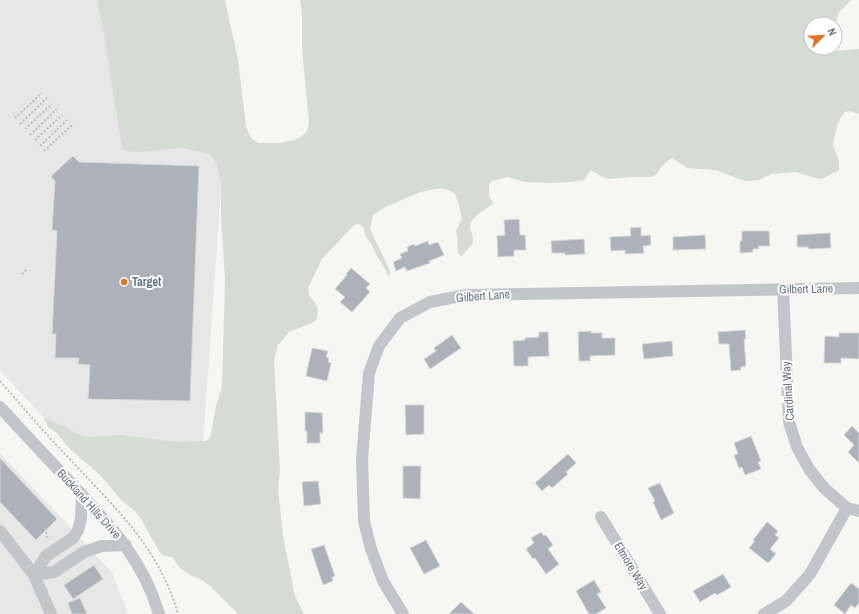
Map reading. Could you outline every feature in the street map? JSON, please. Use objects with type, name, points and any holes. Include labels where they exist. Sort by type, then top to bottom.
[{"type":"street","name":"Gilbert Lane","points":[[403,614],[383,581],[371,549],[364,521],[362,459],[369,373],[379,346],[400,318],[430,302],[466,295],[859,288]]},
{"type":"street","name":"Cardinal Way","points":[[782,289],[789,422],[797,446],[809,469],[824,488],[853,510]]},
{"type":"street","name":"Buckland Hills Drive","points":[[0,407],[115,531],[143,574],[154,598],[159,614]]},
{"type":"street","points":[[34,575],[46,556],[73,538],[78,530],[81,519],[82,495]]},
{"type":"street","points":[[764,614],[786,601],[810,574],[853,510]]},
{"type":"street","name":"Elmore Way","points":[[601,517],[660,614]]},
{"type":"street","points":[[0,531],[34,575],[51,614]]},
{"type":"street","points":[[34,575],[54,572],[84,552],[102,546],[126,546]]},
{"type":"path","points":[[15,118],[42,93]]},
{"type":"path","points":[[20,124],[47,98]]},
{"type":"path","points":[[25,129],[52,104]]},
{"type":"path","points":[[30,135],[57,109]]},
{"type":"path","points":[[35,140],[62,115]]},
{"type":"path","points":[[40,146],[67,120]]},
{"type":"path","points":[[44,151],[72,125]]},
{"type":"path","points":[[22,274],[27,269]]},
{"type":"path","points":[[45,528],[48,539],[47,542]]},
{"type":"shaded area","points":[[0,0],[101,0],[224,148],[203,443],[83,461],[0,370]]},
{"type":"shaded area","points":[[97,0],[225,0],[238,60],[246,126],[249,134],[253,140],[259,143],[280,143],[301,137],[307,131],[309,123],[302,48],[302,13],[300,0],[851,0],[839,12],[838,16],[803,16],[803,56],[843,56],[843,50],[859,49],[859,114],[849,111],[845,112],[841,117],[837,126],[833,145],[839,161],[839,170],[822,179],[796,172],[772,174],[759,180],[745,181],[715,170],[687,168],[672,158],[662,166],[656,175],[650,177],[609,179],[602,177],[591,170],[584,180],[572,182],[525,182],[507,177],[493,181],[489,184],[489,195],[493,204],[479,214],[471,223],[470,227],[473,243],[462,256],[459,255],[457,247],[458,240],[456,231],[462,218],[455,194],[448,190],[439,189],[418,193],[380,210],[373,215],[370,229],[390,271],[389,276],[366,237],[364,229],[361,225],[354,225],[322,259],[308,288],[309,295],[318,310],[317,319],[314,322],[289,332],[278,345],[274,361],[280,471],[278,489],[283,536],[295,596],[304,614],[238,614],[211,587],[202,580],[190,575],[180,568],[173,558],[160,553],[135,511],[121,500],[101,476],[68,447],[57,433],[49,428],[44,419],[46,418],[77,434],[87,437],[120,435],[177,442],[206,441],[209,439],[211,434],[216,406],[222,387],[225,279],[221,216],[221,184],[217,165],[212,156],[209,154],[184,148],[140,152],[126,151],[122,149],[103,28]]},
{"type":"shaded area","points":[[0,453],[113,574],[128,614],[0,614]]},
{"type":"building","name":"Target","points":[[73,156],[79,162],[199,166],[190,401],[88,399],[90,365],[78,364],[79,358],[55,358],[56,334],[52,334],[57,231],[52,230],[55,181],[51,176]]},
{"type":"building","points":[[519,219],[520,235],[525,235],[526,250],[514,250],[514,256],[498,257],[497,236],[505,235],[504,220]]},
{"type":"building","points":[[641,227],[641,236],[650,235],[651,245],[643,246],[644,253],[625,254],[625,250],[611,251],[610,237],[631,236],[630,228]]},
{"type":"building","points":[[742,231],[769,231],[770,246],[758,246],[759,249],[753,249],[753,252],[740,253]]},
{"type":"building","points":[[830,233],[831,248],[809,249],[808,247],[797,247],[797,235]]},
{"type":"building","points":[[705,235],[706,249],[673,250],[673,237]]},
{"type":"building","points":[[584,239],[585,254],[565,255],[565,253],[552,253],[551,241]]},
{"type":"building","points":[[428,241],[429,245],[438,242],[444,255],[429,261],[430,263],[407,271],[405,267],[396,271],[393,262],[402,258],[400,254],[408,251],[407,247],[414,244],[415,246]]},
{"type":"building","points":[[351,268],[370,284],[366,288],[370,292],[352,312],[340,302],[345,297],[335,289]]},
{"type":"building","points":[[745,330],[746,339],[744,339],[746,366],[741,367],[741,370],[731,371],[729,344],[719,344],[718,332]]},
{"type":"building","points":[[591,331],[591,333],[602,333],[602,338],[615,338],[615,355],[590,356],[590,361],[579,361],[578,332]]},
{"type":"building","points":[[539,332],[548,332],[549,356],[528,357],[528,366],[514,366],[513,341],[539,337]]},
{"type":"building","points":[[839,333],[859,333],[859,359],[841,358],[841,363],[824,363],[825,336],[839,337]]},
{"type":"building","points":[[452,335],[461,348],[430,369],[424,359],[436,351],[434,348]]},
{"type":"building","points":[[672,341],[673,356],[644,359],[642,344]]},
{"type":"building","points":[[312,348],[328,351],[326,357],[329,358],[328,362],[331,363],[327,381],[306,376]]},
{"type":"building","points":[[405,405],[424,405],[424,434],[406,435]]},
{"type":"building","points":[[305,412],[322,413],[323,433],[320,433],[320,443],[307,443],[307,431],[305,431]]},
{"type":"building","points":[[852,426],[859,433],[859,463],[848,452],[854,445],[844,435]]},
{"type":"building","points":[[751,436],[761,461],[758,462],[761,469],[745,475],[742,467],[739,468],[734,455],[738,454],[734,443]]},
{"type":"building","points":[[568,454],[576,463],[566,472],[568,474],[552,488],[549,485],[542,491],[535,483]]},
{"type":"building","points":[[0,458],[57,519],[36,540],[0,502]]},
{"type":"building","points":[[403,466],[421,466],[420,499],[403,498]]},
{"type":"building","points":[[318,481],[321,504],[304,506],[302,482]]},
{"type":"building","points":[[660,483],[674,513],[661,520],[653,502],[655,501],[648,488]]},
{"type":"building","points":[[767,522],[778,531],[775,535],[779,538],[770,549],[776,554],[768,563],[749,548],[755,541],[753,540]]},
{"type":"building","points":[[541,532],[544,536],[546,535],[553,545],[548,549],[559,564],[546,574],[535,558],[533,559],[526,549],[534,543],[531,538]]},
{"type":"building","points":[[426,540],[440,566],[424,574],[410,548]]},
{"type":"building","points":[[324,545],[335,576],[332,577],[333,581],[323,585],[311,549]]},
{"type":"building","points":[[94,565],[103,579],[73,599],[64,585]]},
{"type":"building","points":[[723,574],[731,587],[717,595],[715,593],[700,602],[693,591]]},
{"type":"building","points":[[594,580],[601,592],[597,594],[606,608],[596,614],[589,614],[576,591]]},
{"type":"building","points":[[851,583],[859,589],[859,603],[855,608],[851,605],[845,614],[834,605]]},
{"type":"building","points":[[80,598],[87,614],[72,614],[68,603]]},
{"type":"building","points":[[461,602],[474,614],[449,614]]},
{"type":"place","name":"Target","points":[[124,282]]}]
